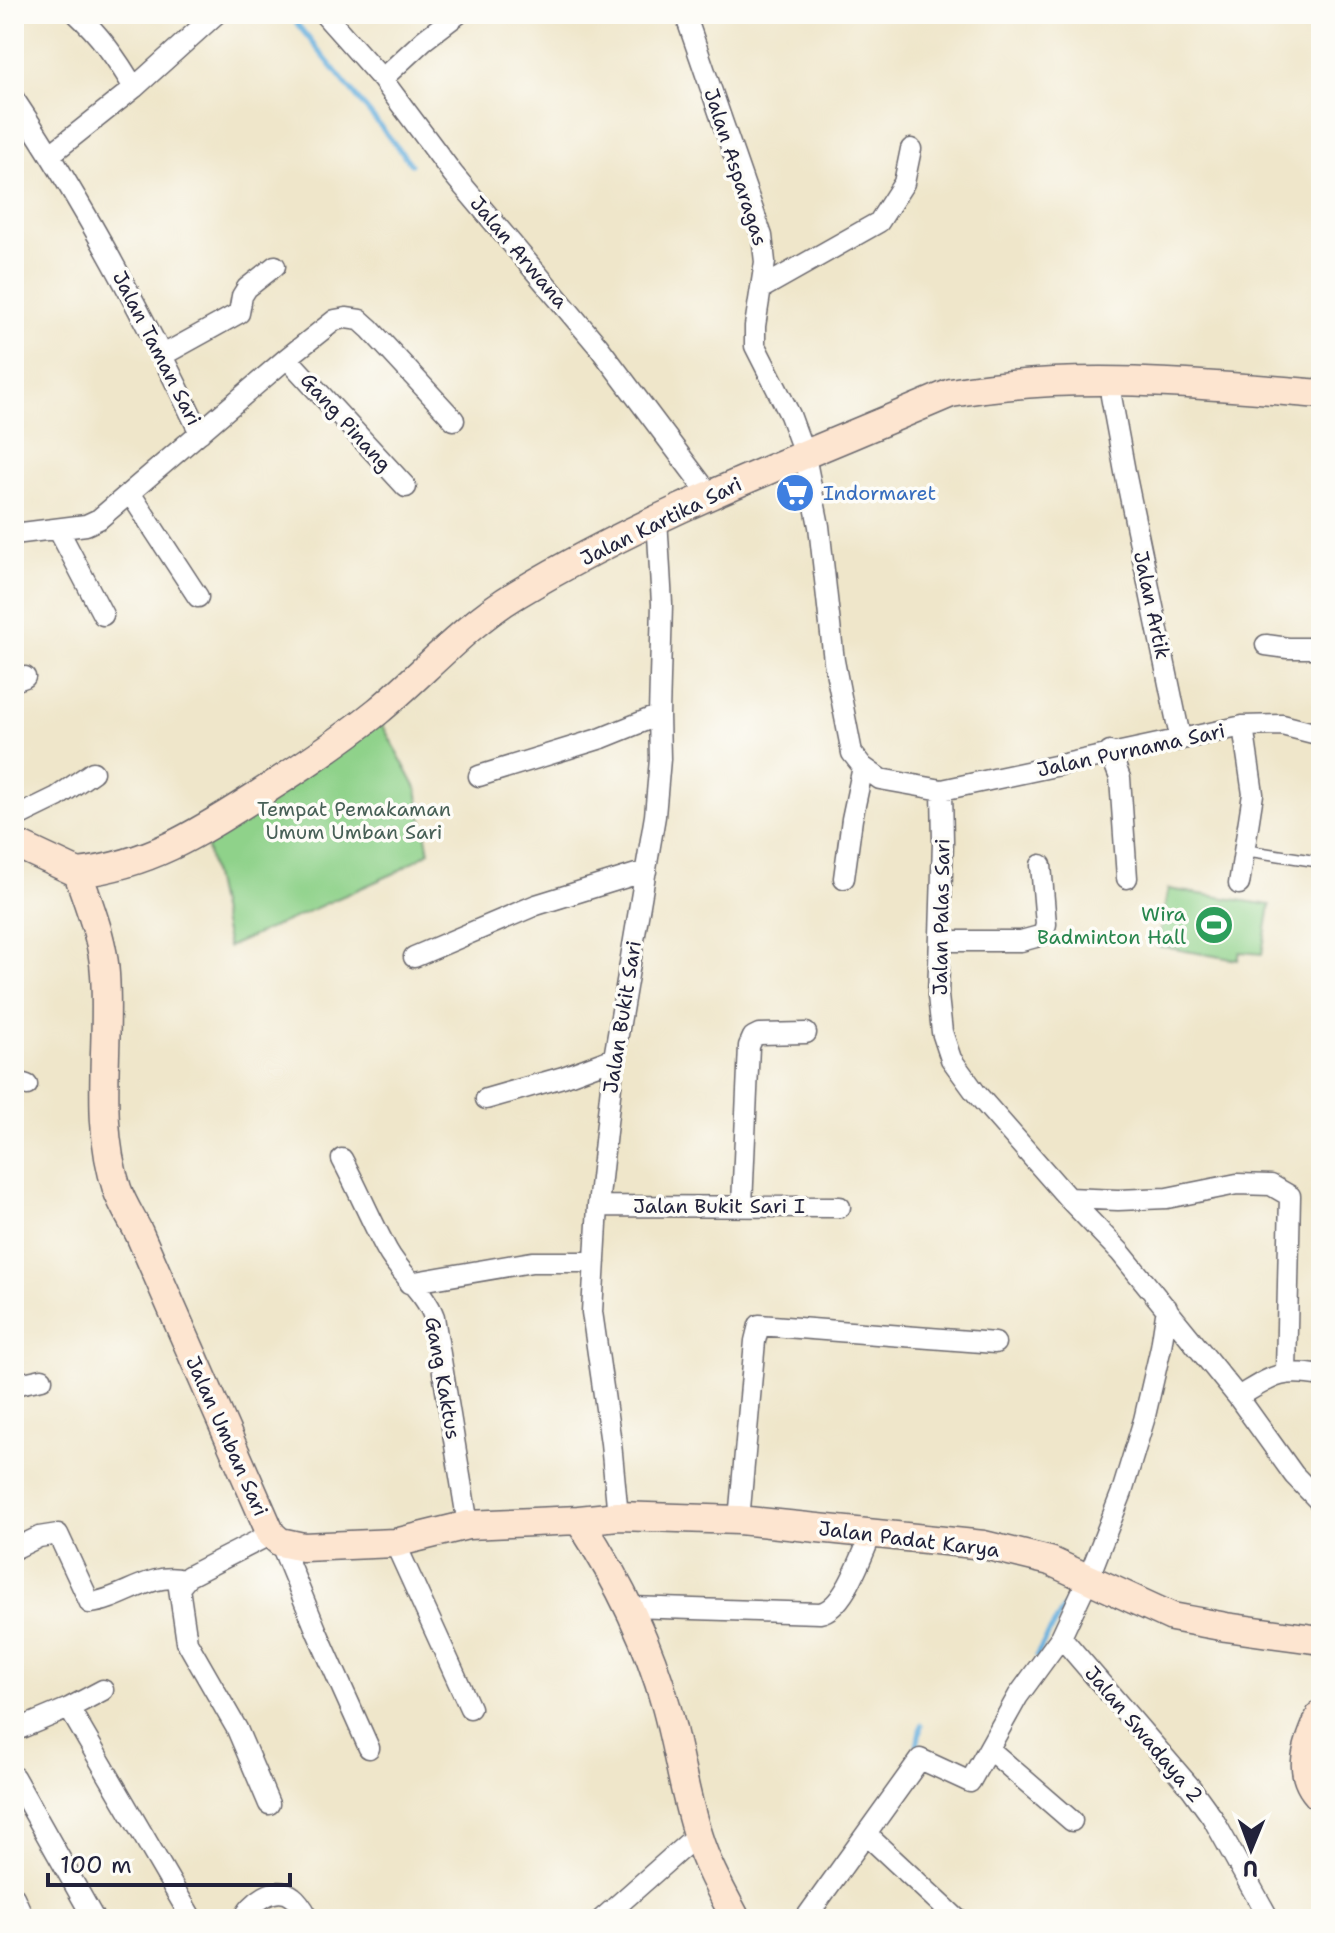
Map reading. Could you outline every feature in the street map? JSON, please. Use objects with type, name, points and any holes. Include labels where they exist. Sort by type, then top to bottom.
[{"type":"street","points":[[77,14],[119,61],[134,88]]},
{"type":"street","points":[[51,154],[134,88],[216,14]]},
{"type":"street","name":"Jalan Arwana","points":[[324,14],[382,79],[453,174],[598,346],[709,494]]},
{"type":"street","points":[[382,79],[458,14]]},
{"type":"street","name":"Jalan Asparagas","points":[[685,14],[762,236],[765,262],[755,346],[790,415],[805,456]]},
{"type":"street","name":"Jalan Taman Sari","points":[[14,99],[51,154],[132,295],[200,433],[99,519],[86,525],[14,534]]},
{"type":"street","points":[[762,288],[879,222],[904,183],[911,149]]},
{"type":"street","points":[[163,355],[239,313],[247,288],[275,266]]},
{"type":"street","points":[[200,433],[335,320],[346,318],[360,320],[454,420]]},
{"type":"street","name":"Gang Pinang","points":[[287,358],[406,487]]},
{"type":"street","name":"Jalan Kartika Sari","points":[[78,873],[130,863],[189,839],[299,769],[377,711],[472,628],[515,595],[657,518],[951,393],[984,387],[1113,379],[1321,394]]},
{"type":"street","name":"Jalan Artik","points":[[1113,379],[1111,396],[1125,472],[1180,737]]},
{"type":"street","points":[[805,456],[819,526],[834,661],[852,753],[863,767],[880,779],[942,790]]},
{"type":"street","points":[[130,493],[198,597]]},
{"type":"street","name":"Jalan Bukit Sari","points":[[618,1516],[592,1312],[598,1206],[614,1058],[646,871],[660,759],[662,604],[657,518]]},
{"type":"street","points":[[58,529],[103,615]]},
{"type":"street","points":[[1266,645],[1321,648]]},
{"type":"street","points":[[479,776],[602,738],[659,715]]},
{"type":"street","name":"Jalan Purnama Sari","points":[[942,790],[1243,726],[1282,725],[1321,735]]},
{"type":"street","points":[[1239,884],[1253,794],[1243,726]]},
{"type":"street","points":[[1110,752],[1120,778],[1127,878]]},
{"type":"street","points":[[844,878],[863,767]]},
{"type":"street","points":[[14,818],[57,797],[93,772]]},
{"type":"street","name":"Jalan Palas Sari","points":[[942,790],[938,996],[942,1032],[951,1059],[975,1092],[1167,1308],[1238,1397],[1285,1463],[1321,1503]]},
{"type":"street","points":[[14,843],[78,873]]},
{"type":"street","points":[[941,941],[1021,941],[1043,935],[1046,924],[1041,865]]},
{"type":"street","points":[[414,957],[536,905],[646,871]]},
{"type":"street","name":"Jalan Umban Sari","points":[[78,873],[99,933],[105,974],[105,1127],[110,1165],[118,1193],[139,1233],[275,1538]]},
{"type":"street","points":[[742,1205],[749,1046],[753,1037],[759,1034],[806,1033]]},
{"type":"street","points":[[486,1099],[563,1077],[614,1058]]},
{"type":"street","name":"Gang Kaktus","points":[[342,1159],[387,1251],[430,1306],[434,1317],[468,1525]]},
{"type":"street","points":[[1068,1198],[1167,1198],[1237,1184],[1271,1185],[1290,1196],[1286,1372]]},
{"type":"street","name":"Jalan Bukit Sari I","points":[[598,1206],[840,1207]]},
{"type":"street","points":[[409,1283],[532,1262],[595,1262]]},
{"type":"street","points":[[805,1919],[920,1759],[970,1782],[1018,1696],[1061,1637],[1122,1492],[1144,1420],[1167,1308]]},
{"type":"street","points":[[739,1520],[759,1325],[995,1343]]},
{"type":"street","points":[[1238,1397],[1286,1372],[1321,1376]]},
{"type":"street","points":[[14,1385],[42,1379]]},
{"type":"street","name":"Jalan Padat Karya","points":[[579,1520],[618,1516],[739,1520],[984,1545],[1050,1561],[1172,1617],[1321,1640]]},
{"type":"street","points":[[269,1804],[237,1729],[187,1642],[179,1588],[183,1580],[275,1538],[303,1547],[395,1543],[468,1525],[579,1520],[608,1564],[630,1607],[666,1704],[697,1835],[711,1872],[736,1919]]},
{"type":"street","points":[[630,1607],[828,1611],[841,1599],[872,1533]]},
{"type":"street","points":[[14,1549],[39,1537],[54,1534],[61,1537],[90,1603],[114,1597],[157,1579],[172,1577],[183,1580]]},
{"type":"street","points":[[275,1538],[369,1748]]},
{"type":"street","points":[[395,1543],[470,1708]]},
{"type":"street","name":"Jalan Swadaya 2","points":[[1061,1637],[1191,1788],[1212,1817],[1269,1919]]},
{"type":"street","points":[[14,1731],[103,1690]]},
{"type":"street","points":[[69,1708],[192,1919]]},
{"type":"street","points":[[1321,1714],[1308,1746],[1306,1777],[1321,1798]]},
{"type":"street","points":[[990,1750],[1072,1821]]},
{"type":"street","points":[[14,1777],[88,1917]]},
{"type":"street","points":[[602,1919],[697,1835]]},
{"type":"street","points":[[867,1835],[957,1919]]},
{"type":"street","points":[[244,1919],[253,1903],[277,1893],[286,1893],[298,1901],[309,1919]]},
{"type":"street","points":[[14,1897],[24,1919]]},
{"type":"lane","points":[[1244,850],[1321,862]]},
{"type":"green space","name":"Tempat Pemakaman Umum Umban Sari","points":[[380,720],[417,790],[429,852],[395,873],[228,947],[206,843]]},
{"type":"green space","name":"Wira Badminton Hall","points":[[1168,889],[1270,905],[1262,954],[1240,952],[1238,960],[1157,946]]},
{"type":"waterway","points":[[289,14],[411,164]]},
{"type":"waterway","points":[[1036,1656],[1067,1602]]},
{"type":"waterway","points":[[1316,1706],[1321,1692]]},
{"type":"waterway","points":[[921,1725],[917,1746],[928,1752]]},
{"type":"place","name":"Indormaret","points":[[795,493]]},
{"type":"place","name":"Wira Badminton Hall","points":[[1214,925]]}]
